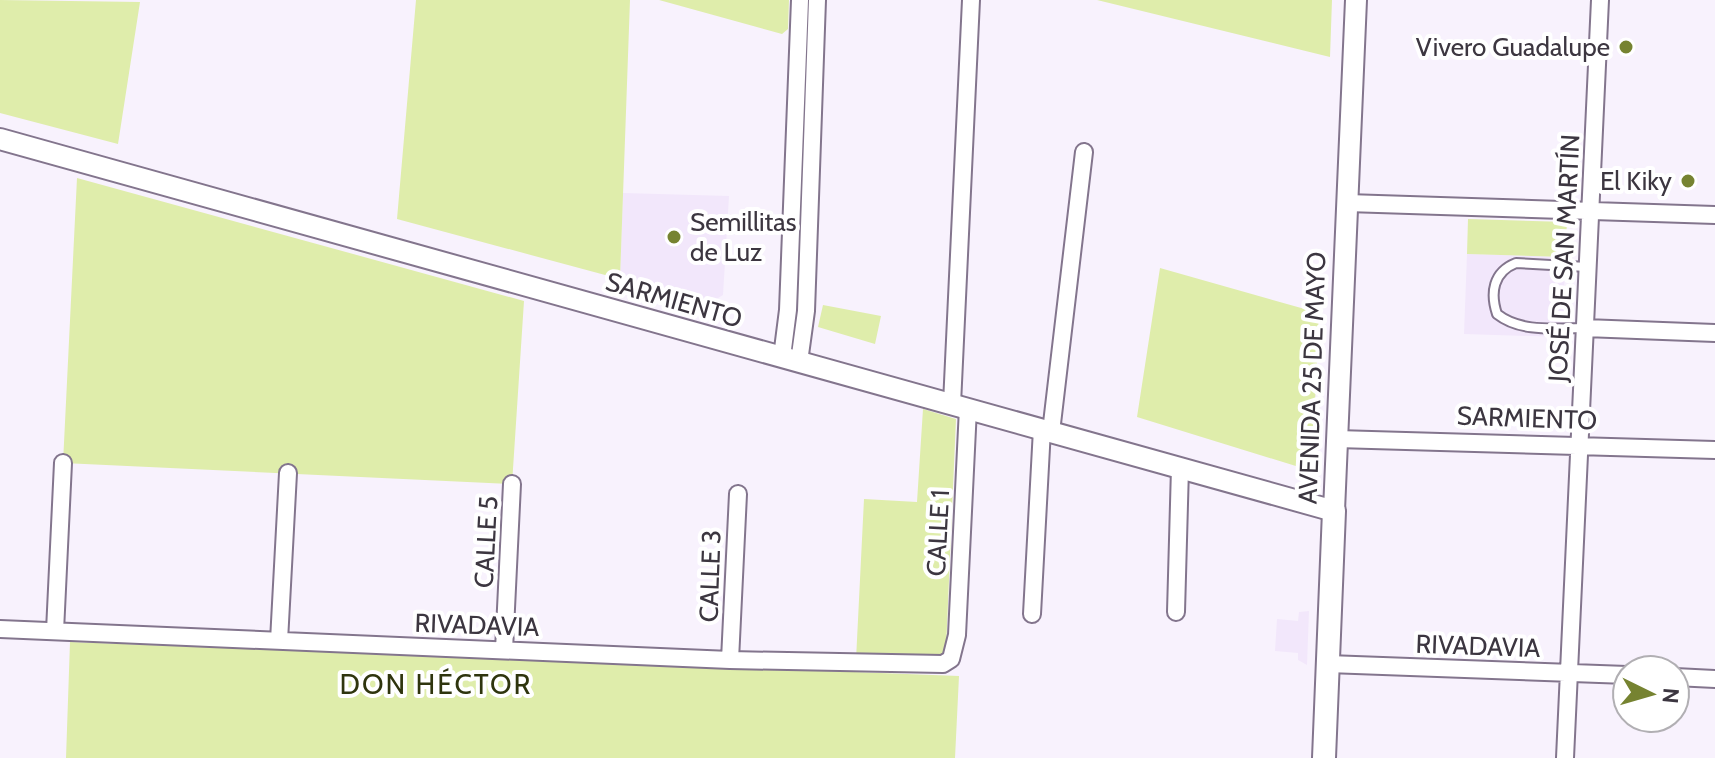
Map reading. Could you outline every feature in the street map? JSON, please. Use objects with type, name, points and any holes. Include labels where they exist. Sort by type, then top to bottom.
[{"type":"main road","name":"AVENIDA 25 DE MAYO","points":[[1324,758],[1334,511]]},
{"type":"street","points":[[791,359],[788,298],[800,0]]},
{"type":"street","points":[[791,359],[806,299],[817,0]]},
{"type":"street","name":"CALLE 1","points":[[951,659],[957,635],[971,0]]},
{"type":"street","name":"AVENIDA 25 DE MAYO","points":[[1334,511],[1356,0]]},
{"type":"street","name":"JOSÉ DE SAN MARTÍN","points":[[1565,758],[1600,0]]},
{"type":"street","name":"SARMIENTO","points":[[0,139],[1334,511]]},
{"type":"street","points":[[1032,614],[1046,430],[1084,152]]},
{"type":"street","points":[[1347,203],[1715,215]]},
{"type":"street","points":[[1585,328],[1715,333]]},
{"type":"street","name":"SARMIENTO","points":[[1337,439],[1715,450]]},
{"type":"street","points":[[55,631],[63,463]]},
{"type":"street","points":[[1176,612],[1180,468]]},
{"type":"street","points":[[279,641],[288,473]]},
{"type":"street","name":"CALLE 5","points":[[504,650],[512,484]]},
{"type":"street","name":"CALLE 3","points":[[730,660],[738,494]]},
{"type":"street","name":"RIVADAVIA","points":[[0,629],[730,660],[932,665],[951,659]]},
{"type":"street","name":"RIVADAVIA","points":[[1328,664],[1611,674]]},
{"type":"street","points":[[1691,678],[1715,679]]},
{"type":"lane","points":[[1585,328],[1522,327],[1508,323],[1497,314],[1493,289],[1505,267],[1516,263],[1588,267]]},
{"type":"lane","points":[[788,298],[806,299]]},
{"type":"shaded area","name":"Semillitas de Luz","points":[[623,193],[729,196],[723,295],[710,303],[620,279]]},
{"type":"shaded area","points":[[1467,254],[1565,257],[1563,337],[1464,334]]},
{"type":"shaded area","points":[[1309,611],[1307,665],[1298,660],[1298,653],[1275,651],[1277,619],[1298,621],[1299,612]]},
{"type":"green space","points":[[0,0],[140,2],[118,144],[0,113]]},
{"type":"green space","points":[[416,0],[630,0],[620,279],[397,219]]},
{"type":"green space","points":[[659,0],[789,0],[788,29],[782,34]]},
{"type":"green space","points":[[807,0],[811,0],[799,285],[796,285]]},
{"type":"green space","points":[[1097,0],[1332,0],[1330,57]]},
{"type":"green space","points":[[77,178],[524,301],[512,484],[63,463]]},
{"type":"green space","points":[[1468,219],[1567,222],[1565,257],[1467,254]]},
{"type":"green space","points":[[1160,268],[1319,313],[1312,471],[1137,417]]},
{"type":"green space","points":[[823,305],[881,316],[875,344],[818,327]]},
{"type":"green space","points":[[923,409],[956,419],[946,649],[941,658],[856,660],[864,499],[917,502]]},
{"type":"green space","points":[[70,642],[959,676],[955,758],[66,758]]},
{"type":"place","name":"Vivero Guadalupe","points":[[1626,47]]},
{"type":"place","name":"El Kiky","points":[[1688,181]]},
{"type":"place","name":"Semillitas de Luz","points":[[674,237]]},
{"type":"district","name":"DON HÉCTOR","points":[[436,684]]}]
